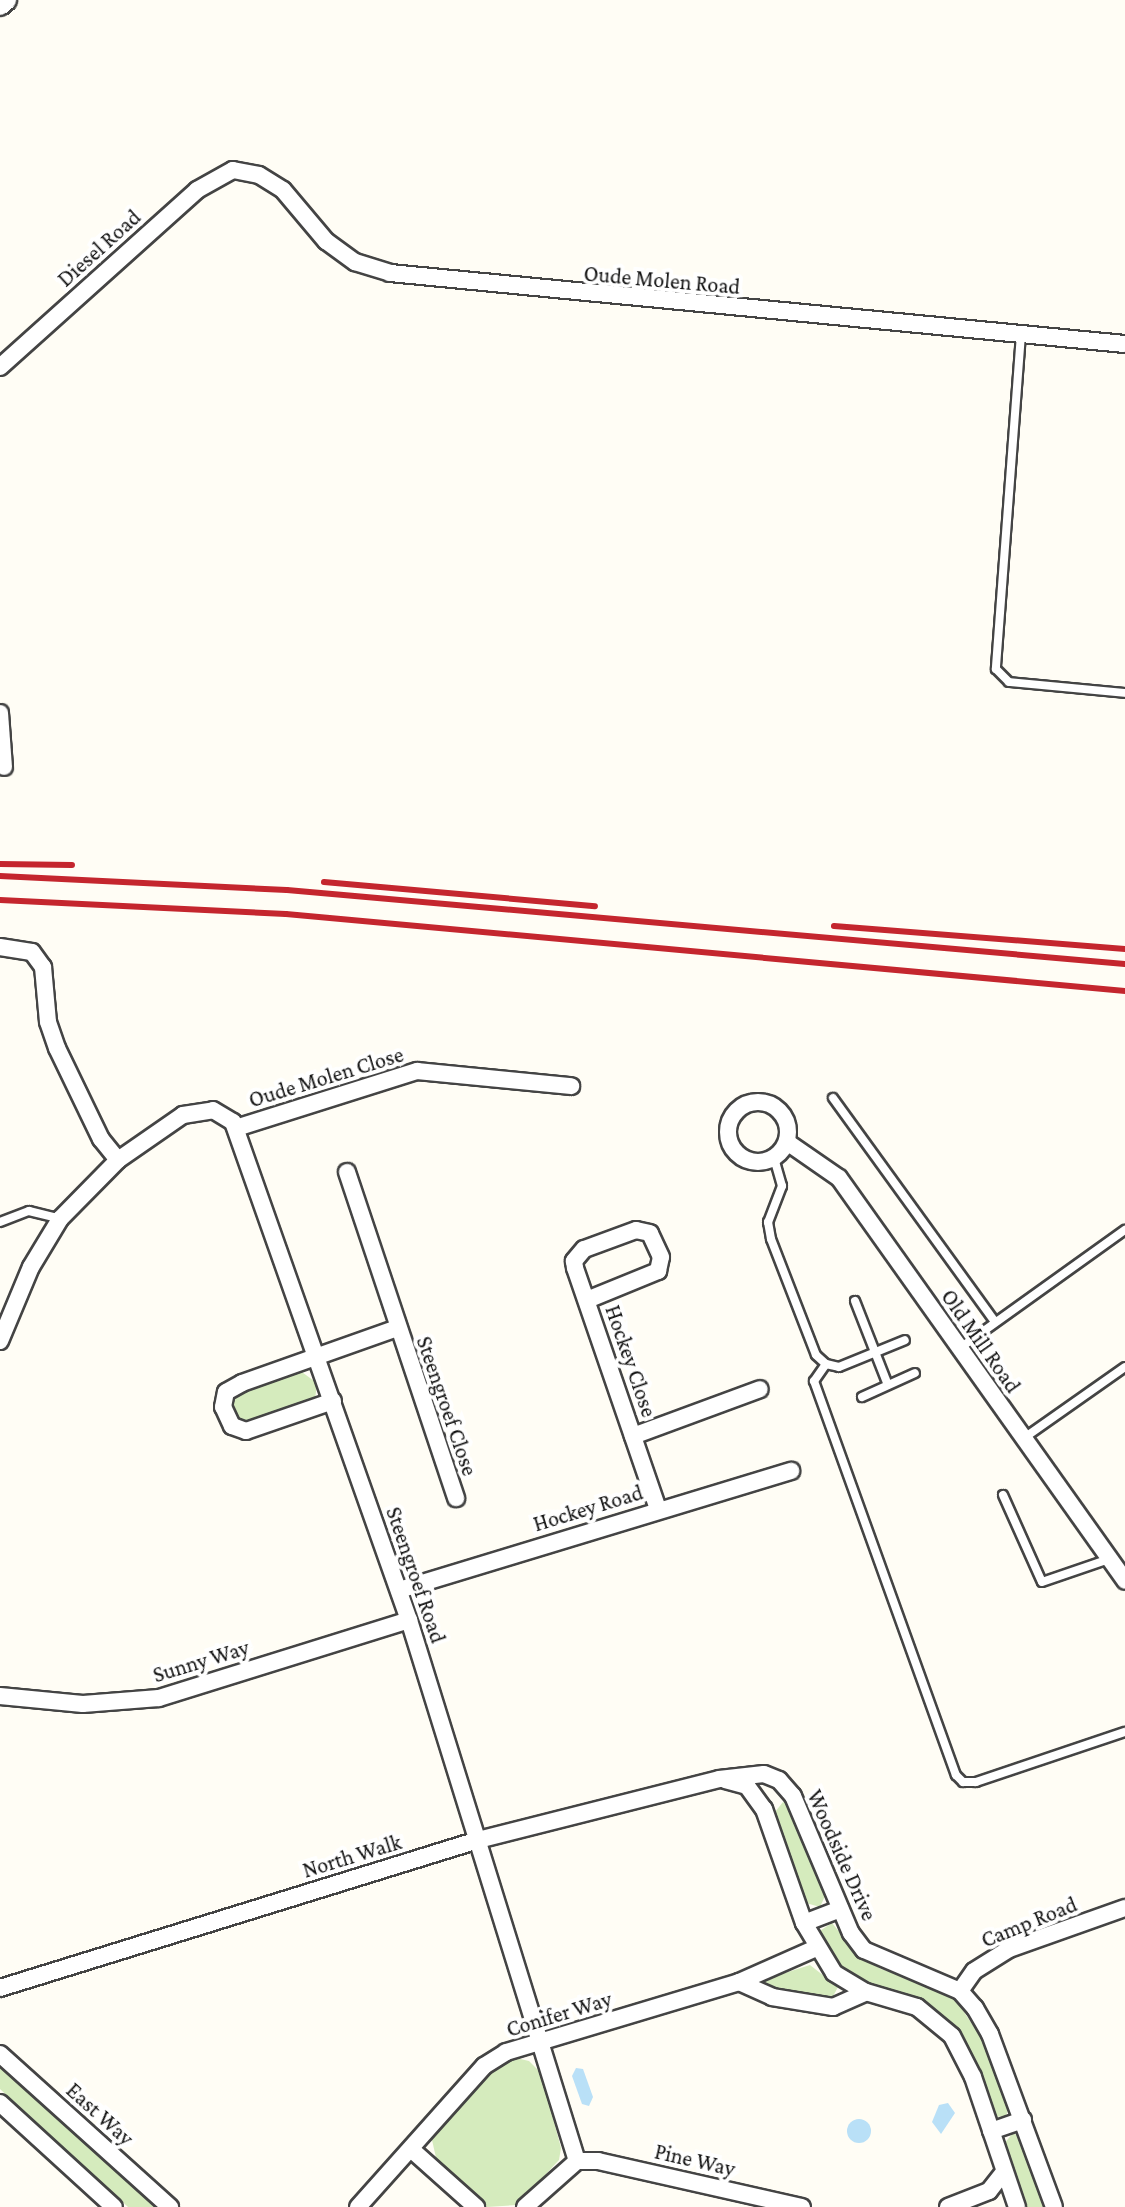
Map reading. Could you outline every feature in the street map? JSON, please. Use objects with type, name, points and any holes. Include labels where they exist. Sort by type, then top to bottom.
[{"type":"street","points":[[0,5],[6,0]]},
{"type":"street","name":"Oude Molen Road","points":[[233,170],[259,175],[283,190],[326,241],[355,262],[390,273],[1125,344]]},
{"type":"street","name":"Diesel Road","points":[[0,367],[197,190],[233,170]]},
{"type":"street","points":[[0,713],[4,767]]},
{"type":"street","points":[[0,947],[32,952],[43,967],[48,1022],[57,1048],[101,1139],[118,1160]]},
{"type":"street","name":"Oude Molen Close","points":[[236,1128],[417,1071],[571,1086]]},
{"type":"street","points":[[753,1102],[773,1105],[787,1121],[787,1142],[774,1158],[753,1161],[735,1151],[728,1132],[735,1112],[753,1102]]},
{"type":"street","points":[[0,1341],[31,1267],[60,1219],[118,1160],[183,1115],[213,1110],[223,1113],[236,1128]]},
{"type":"street","name":"Steengroef Road","points":[[236,1128],[409,1620],[538,2042]]},
{"type":"street","name":"Old Mill Road","points":[[787,1142],[839,1178],[1125,1581]]},
{"type":"street","name":"Steengroef Close","points":[[347,1172],[456,1498]]},
{"type":"street","name":"Hockey Close","points":[[587,1300],[658,1271],[661,1257],[650,1233],[636,1230],[577,1254],[575,1268],[658,1509]]},
{"type":"street","name":"Steengroef Close","points":[[333,1401],[256,1430],[238,1428],[227,1418],[223,1399],[232,1387],[397,1328]]},
{"type":"street","name":"Hockey Close","points":[[633,1436],[760,1389]]},
{"type":"street","name":"Hockey Road","points":[[399,1590],[791,1471]]},
{"type":"street","name":"Sunny Way","points":[[0,1696],[83,1704],[159,1698],[409,1620]]},
{"type":"street","name":"Woodside Drive","points":[[719,1779],[748,1773],[779,1780],[802,1814],[840,1909],[864,1950],[960,1991]]},
{"type":"street","points":[[719,1779],[747,1786],[755,1794],[804,1923],[816,1948],[834,1973],[866,1992],[917,2007],[952,2036],[991,2131],[1017,2207]]},
{"type":"street","name":"North Walk","points":[[0,1988],[478,1840],[719,1779]]},
{"type":"street","name":"Camp Road","points":[[960,1991],[974,1971],[1009,1949],[1125,1908]]},
{"type":"street","points":[[804,1923],[840,1909]]},
{"type":"street","name":"Conifer Way","points":[[358,2207],[484,2066],[506,2052],[739,1982],[816,1948]]},
{"type":"street","points":[[739,1982],[772,1997],[833,2007],[866,1992]]},
{"type":"street","points":[[960,1991],[990,2034],[1054,2207]]},
{"type":"street","points":[[525,2207],[577,2161],[538,2042]]},
{"type":"street","name":"East Way","points":[[0,2054],[170,2207]]},
{"type":"street","points":[[0,2103],[114,2207]]},
{"type":"street","points":[[991,2131],[1023,2120]]},
{"type":"street","points":[[412,2150],[476,2207]]},
{"type":"street","name":"Pine Way","points":[[577,2161],[598,2161],[802,2207]]},
{"type":"street","points":[[948,2207],[989,2191],[1004,2172]]},
{"type":"lane","points":[[1021,334],[996,669],[1009,682],[1125,693]]},
{"type":"lane","points":[[833,1098],[995,1322]]},
{"type":"lane","points":[[774,1158],[782,1186],[768,1222],[771,1239],[816,1355],[826,1364],[839,1367],[905,1340]]},
{"type":"lane","points":[[0,1222],[29,1211],[60,1219]]},
{"type":"lane","points":[[960,1348],[1125,1230]]},
{"type":"lane","points":[[855,1301],[888,1385]]},
{"type":"lane","points":[[826,1364],[814,1381],[956,1775],[963,1782],[976,1782],[1125,1732]]},
{"type":"lane","points":[[1024,1438],[1125,1367]]},
{"type":"lane","points":[[862,1397],[915,1373]]},
{"type":"lane","points":[[1003,1495],[1042,1582],[1109,1559]]},
{"type":"green space","points":[[299,1370],[317,1383],[315,1400],[248,1426],[237,1421],[230,1404],[236,1393]]},
{"type":"green space","points":[[783,1802],[795,1807],[825,1896],[820,1907],[806,1903],[775,1812]]},
{"type":"green space","points":[[832,1923],[859,1956],[881,1969],[939,1988],[958,2003],[988,2048],[1009,2107],[1006,2116],[994,2117],[962,2038],[942,2016],[907,1996],[860,1983],[839,1967],[818,1932]]},
{"type":"green space","points":[[810,1965],[838,1987],[831,2000],[765,1986],[766,1979]]},
{"type":"green space","points":[[512,2057],[529,2061],[541,2073],[561,2148],[559,2160],[517,2205],[487,2207],[437,2162],[432,2140],[497,2063]]},
{"type":"green space","points":[[0,2062],[158,2207],[128,2207],[0,2089]]},
{"type":"green space","points":[[1013,2133],[1020,2137],[1045,2207],[1025,2207],[1003,2145]]},
{"type":"water","points":[[576,2068],[583,2069],[593,2097],[589,2106],[582,2104],[572,2076]]},
{"type":"water","points":[[948,2103],[955,2113],[941,2134],[932,2122],[939,2105]]},
{"type":"water","points":[[859,2119],[870,2126],[871,2131],[864,2142],[859,2143],[848,2136],[847,2131],[854,2120]]},
{"type":"railway","points":[[0,864],[72,865]]},
{"type":"railway","points":[[0,876],[287,890],[1125,964]]},
{"type":"railway","points":[[324,882],[595,906]]},
{"type":"railway","points":[[0,900],[286,914],[1125,991]]},
{"type":"railway","points":[[834,926],[1125,949]]}]
